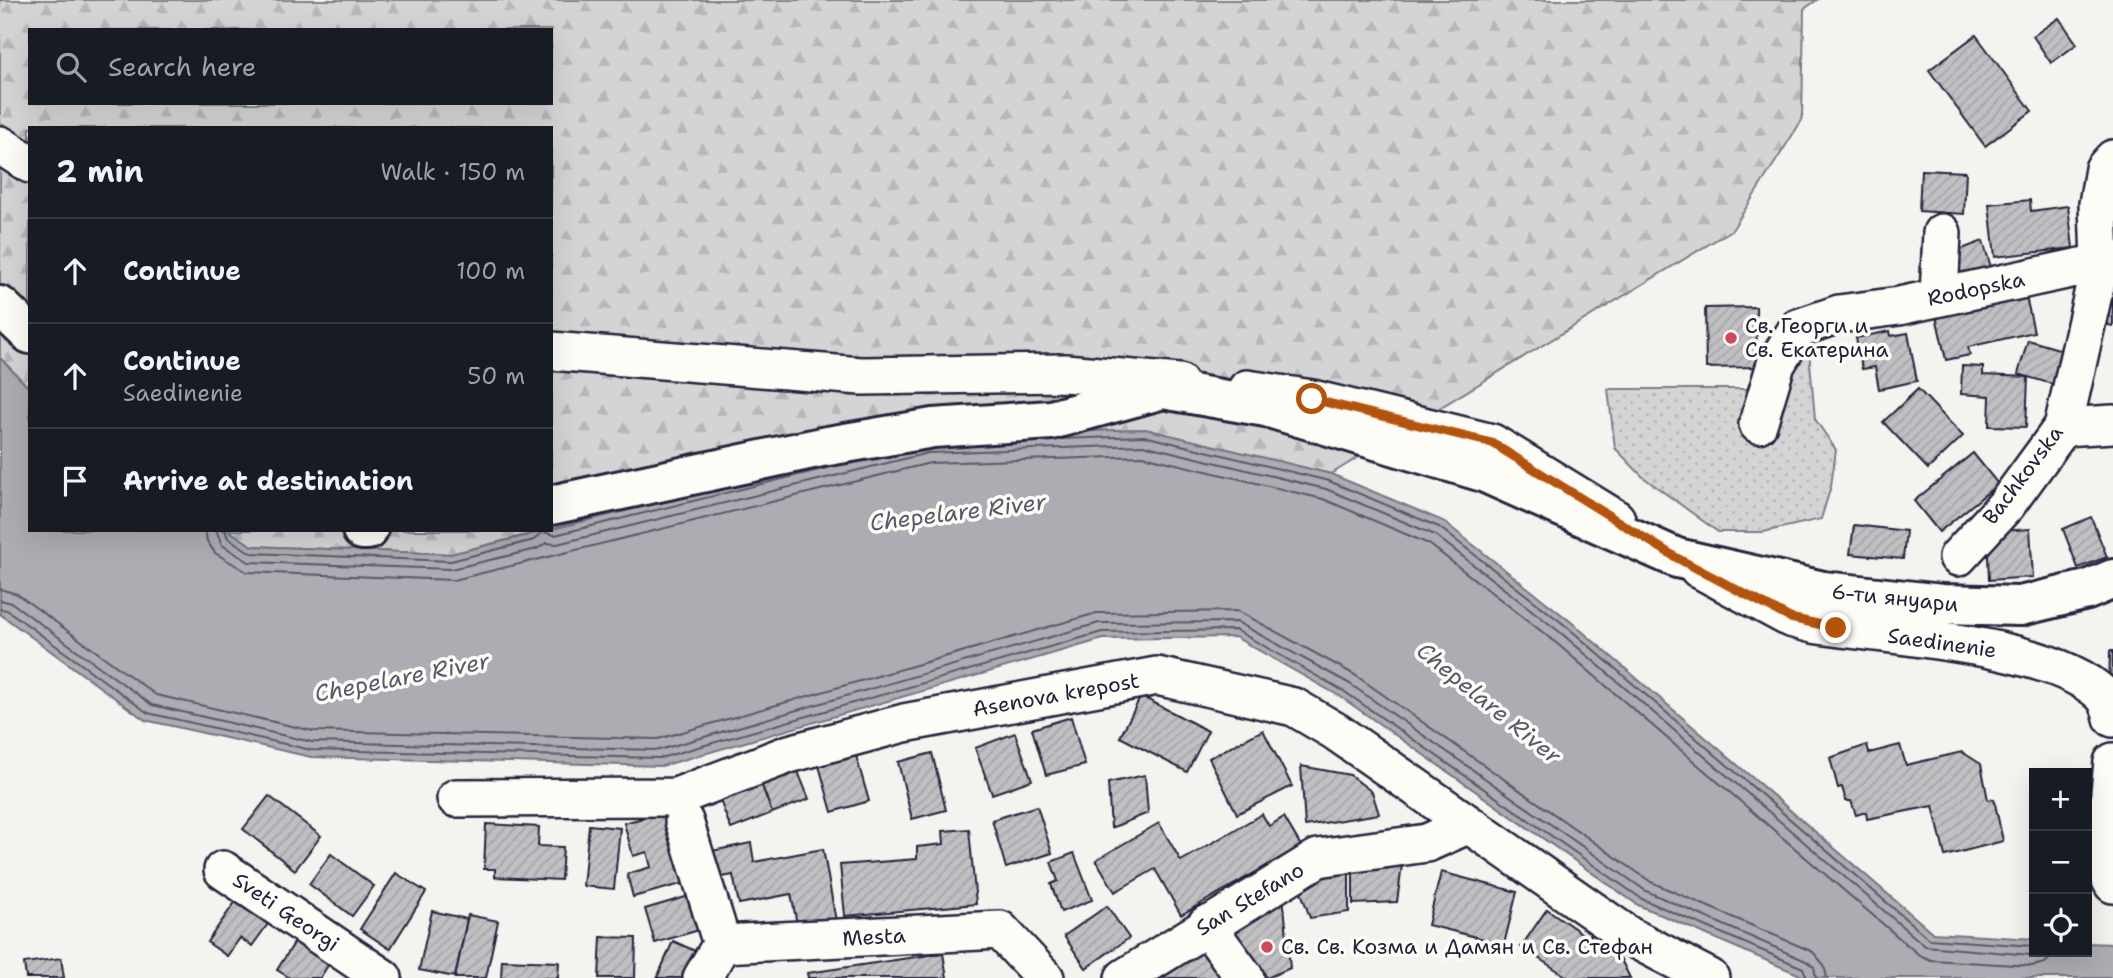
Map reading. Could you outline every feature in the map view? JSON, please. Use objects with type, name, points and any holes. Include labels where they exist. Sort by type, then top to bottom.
[{"type":"main road","points":[[0,306],[28,332]]},
{"type":"main road","name":"6-ти януари","points":[[553,505],[822,447],[919,430],[1051,420],[1163,389],[1266,407],[1483,472],[1677,558],[1823,591],[1976,605],[2020,606],[2087,590],[2113,579]]},
{"type":"street","points":[[0,145],[28,163]]},
{"type":"street","name":"Bachkovska","points":[[1958,556],[2006,505],[2063,427],[2106,262],[2098,204],[2104,169],[2113,159]]},
{"type":"street","points":[[1939,296],[1942,233]]},
{"type":"street","name":"Rodopska","points":[[1758,424],[1776,364],[1798,328],[1839,314],[1899,306],[2106,262]]},
{"type":"street","name":"Saedinenie","points":[[553,351],[861,376],[1065,373],[1269,391],[1312,399],[1492,443],[1677,558],[1790,618],[1836,628],[2007,652],[2069,674],[2103,694],[2112,708]]},
{"type":"street","points":[[2063,427],[2113,424]]},
{"type":"street","name":"Asenova krepost","points":[[456,798],[676,797],[789,754],[904,723],[1157,676],[1294,707],[1335,731],[1629,936],[1710,978]]},
{"type":"street","points":[[2113,762],[2103,864],[2113,884]]},
{"type":"street","points":[[684,821],[722,944],[702,978]]},
{"type":"street","name":"San Stefano","points":[[1124,978],[1318,858],[1427,843],[1467,825]]},
{"type":"street","name":"Sveti Georgi","points":[[223,870],[383,978]]},
{"type":"street","points":[[1206,925],[1245,978]]},
{"type":"street","name":"Mesta","points":[[722,944],[1000,930],[1045,978]]},
{"type":"green space","points":[[0,0],[1817,0],[1804,9],[1802,120],[1732,230],[1331,474],[1145,429],[926,437],[553,529],[553,126],[28,126],[28,387],[0,358]]},
{"type":"green space","points":[[1792,349],[1809,351],[1815,419],[1836,450],[1831,486],[1821,519],[1763,532],[1718,532],[1643,477],[1615,448],[1608,389],[1751,389]]},
{"type":"green space","points":[[231,532],[538,532],[451,554],[252,546]]},
{"type":"water","name":"Chepelare River","points":[[0,358],[28,387],[28,532],[231,532],[252,546],[451,554],[540,532],[553,532],[553,529],[926,437],[1145,429],[1331,474],[1443,521],[1570,621],[1933,933],[2029,939],[2029,957],[2092,957],[2092,943],[2113,944],[2113,978],[1807,978],[1638,905],[1341,697],[1235,637],[1103,639],[662,766],[311,757],[145,720],[0,614]]},
{"type":"building","points":[[2059,18],[2077,44],[2051,63],[2033,36]]},
{"type":"building","points":[[1976,35],[2032,111],[1985,146],[1929,70]]},
{"type":"building","points":[[1921,170],[1966,172],[1964,214],[1919,211]]},
{"type":"building","points":[[2030,200],[2031,211],[2068,206],[2073,248],[1995,257],[1989,204]]},
{"type":"building","points":[[1983,241],[1993,274],[1954,287],[1943,256]]},
{"type":"building","points":[[2023,283],[2034,332],[1968,347],[1970,355],[1946,360],[1933,303]]},
{"type":"building","points":[[2110,295],[2113,295],[2113,326],[2108,325]]},
{"type":"building","name":"Св. Георги и Св. Екатерина","points":[[1756,307],[1757,367],[1706,368],[1705,308]]},
{"type":"building","points":[[1890,331],[1891,336],[1908,333],[1917,381],[1879,389],[1875,367],[1862,369],[1856,338]]},
{"type":"building","points":[[2028,340],[2069,352],[2059,386],[2018,374]]},
{"type":"building","points":[[1962,366],[1983,367],[1983,375],[2028,377],[2026,427],[1989,426],[1990,396],[1961,394]]},
{"type":"building","points":[[1918,389],[1963,436],[1928,469],[1883,422]]},
{"type":"building","points":[[1973,453],[1998,484],[1939,532],[1914,501]]},
{"type":"building","points":[[2091,517],[2107,557],[2078,568],[2063,529]]},
{"type":"building","points":[[1854,525],[1906,531],[1903,559],[1850,554]]},
{"type":"building","points":[[2030,529],[2033,577],[1989,580],[1987,532]]},
{"type":"building","points":[[2110,651],[2113,651],[2113,689],[2109,689]]},
{"type":"building","points":[[1141,696],[1208,731],[1187,772],[1120,737]]},
{"type":"building","points":[[1071,717],[1085,765],[1046,775],[1032,729]]},
{"type":"building","points":[[1263,730],[1292,786],[1237,814],[1209,758]]},
{"type":"building","points":[[1015,733],[1032,780],[992,794],[975,748]]},
{"type":"building","points":[[1867,745],[1869,753],[1900,745],[1906,765],[1962,752],[1981,764],[1988,800],[1994,799],[2003,841],[1945,856],[1933,806],[1867,819],[1866,812],[1856,815],[1851,801],[1846,801],[1842,787],[1838,788],[1830,758]]},
{"type":"building","points":[[855,752],[869,801],[832,812],[818,762]]},
{"type":"building","points":[[932,753],[946,810],[912,819],[898,762]]},
{"type":"building","points":[[795,764],[809,799],[772,813],[759,778]]},
{"type":"building","points":[[1301,766],[1350,775],[1372,792],[1379,814],[1305,826]]},
{"type":"building","points":[[1145,775],[1148,813],[1111,828],[1108,783]]},
{"type":"building","points":[[759,778],[772,813],[731,829],[718,795]]},
{"type":"building","points":[[269,796],[321,836],[295,870],[243,829]]},
{"type":"building","points":[[1037,806],[1052,853],[1006,868],[992,820]]},
{"type":"building","points":[[666,812],[685,883],[633,897],[627,874],[651,867],[647,852],[633,856],[624,823]]},
{"type":"building","points":[[1262,814],[1269,826],[1284,817],[1301,846],[1181,915],[1155,869],[1115,892],[1096,860],[1159,823],[1181,861]]},
{"type":"building","points":[[486,824],[539,827],[538,846],[563,847],[561,880],[495,877],[495,869],[484,869]]},
{"type":"building","points":[[589,825],[620,828],[614,889],[583,886]]},
{"type":"building","points":[[969,829],[976,904],[845,916],[840,865],[917,859],[917,847],[944,844],[943,831]]},
{"type":"building","points":[[751,843],[754,862],[823,849],[836,921],[798,929],[791,894],[739,904],[733,875],[717,878],[712,851]]},
{"type":"building","points":[[1074,853],[1092,900],[1061,912],[1051,884],[1058,881],[1051,862]]},
{"type":"building","points":[[331,854],[374,886],[352,916],[309,884]]},
{"type":"building","points":[[1403,858],[1397,902],[1353,904],[1353,864]]},
{"type":"building","points":[[1349,864],[1349,912],[1310,918],[1297,880]]},
{"type":"building","points":[[1441,872],[1517,892],[1504,944],[1428,925]]},
{"type":"building","points":[[396,873],[426,892],[390,949],[360,929]]},
{"type":"building","points":[[699,893],[709,927],[655,943],[645,909]]},
{"type":"building","points":[[241,894],[273,917],[252,946],[240,938],[227,956],[207,942]]},
{"type":"building","name":"Св. Св. Козма и Дамян и Св. Стефан","points":[[1283,895],[1290,968],[1267,978],[1231,926]]},
{"type":"building","points":[[1107,906],[1129,938],[1086,968],[1064,936]]},
{"type":"building","points":[[1547,909],[1587,937],[1605,927],[1630,978],[1569,978],[1521,947]]},
{"type":"building","points":[[432,911],[467,919],[455,977],[419,970]]},
{"type":"building","points":[[468,915],[498,921],[486,978],[455,978]]},
{"type":"building","points":[[298,937],[332,959],[320,978],[290,978],[277,970]]},
{"type":"building","points":[[601,937],[636,938],[635,978],[599,978]]},
{"type":"building","points":[[673,941],[702,954],[691,978],[657,978]]},
{"type":"building","points":[[1204,950],[1220,978],[1154,978]]},
{"type":"building","points":[[943,953],[947,978],[808,978],[807,973]]},
{"type":"building","points":[[61,958],[64,978],[26,978],[24,963]]},
{"type":"building","points":[[502,960],[559,962],[558,978],[501,978]]},
{"type":"place","name":"Св. Георги и Св. Екатерина","points":[[1731,338]]},
{"type":"place","name":"Св. Св. Козма и Дамян и Св. Стефан","points":[[1267,947]]},
{"type":"route","points":[[1312,399],[1492,443],[1557,480],[1677,558],[1790,618],[1836,628]]}]
